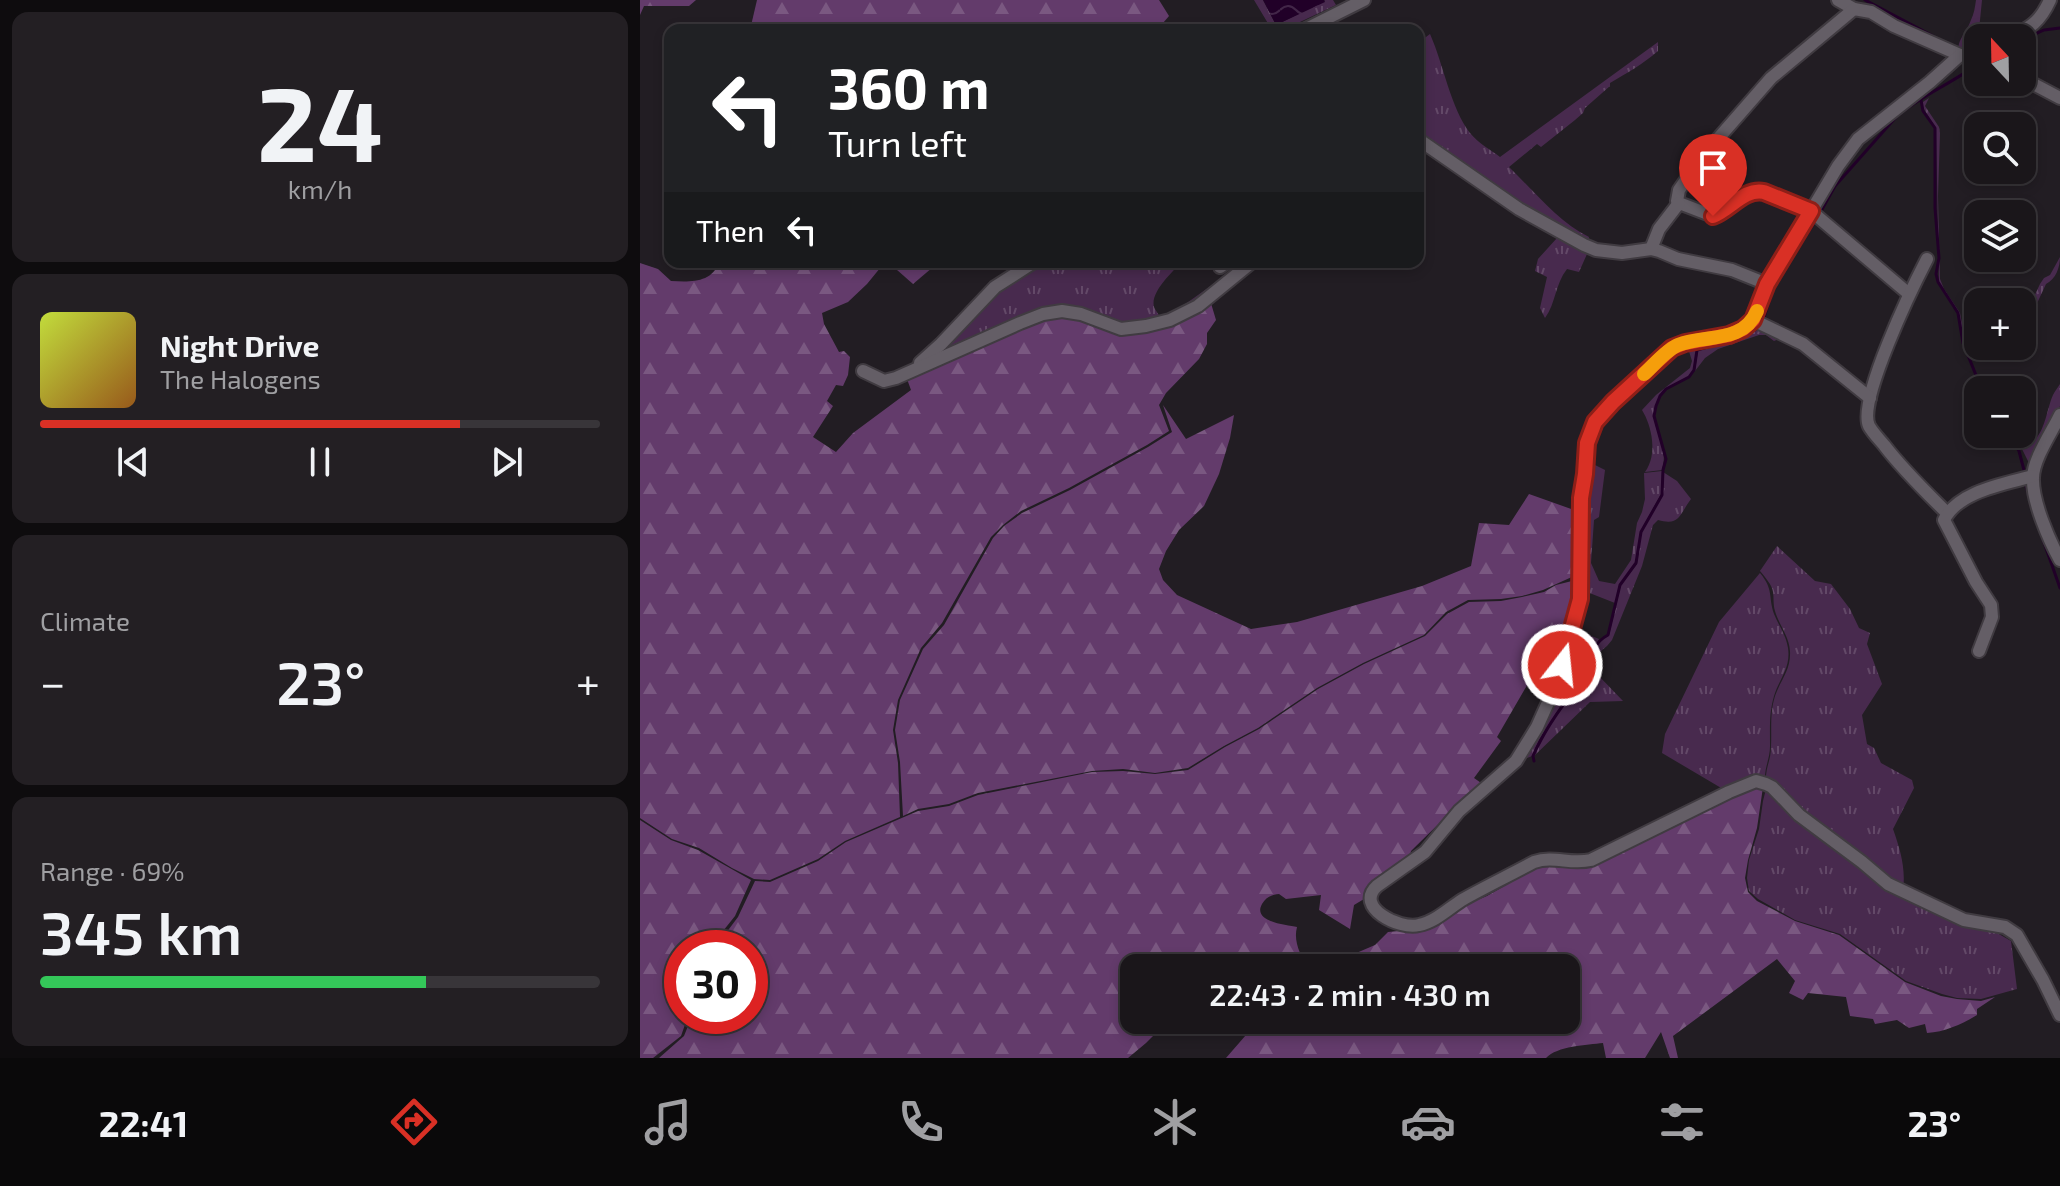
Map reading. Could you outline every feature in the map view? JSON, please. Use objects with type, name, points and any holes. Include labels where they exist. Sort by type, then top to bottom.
[{"type":"street","points":[[1316,24],[1364,0]]},
{"type":"street","points":[[1838,0],[1854,9],[1871,12],[1894,26],[1964,52]]},
{"type":"street","points":[[2035,24],[2050,0]]},
{"type":"street","points":[[1679,203],[1679,190],[1702,157],[1771,78],[1854,9]]},
{"type":"street","points":[[1964,60],[1930,82],[1858,139],[1767,284],[1753,320],[1729,335],[1672,348],[1595,422],[1587,443],[1581,498],[1580,599],[1559,678],[1548,706],[1516,761],[1459,811],[1425,852],[1370,895],[1374,908],[1391,920],[1418,925],[1534,862],[1547,858],[1576,862],[1591,860],[1729,792],[1761,781],[1772,787],[1799,815],[1888,884],[1964,920],[2011,929],[2043,980],[2060,1015]]},
{"type":"street","points":[[2036,85],[2060,98]]},
{"type":"street","points":[[1424,143],[1519,209],[1574,241],[1596,250],[1622,253],[1651,249],[1678,259],[1732,270],[1767,284]]},
{"type":"street","points":[[1679,203],[1713,216],[1747,194],[1756,190],[1764,192],[1811,211],[1909,294]]},
{"type":"street","points":[[1651,249],[1659,229],[1679,203]]},
{"type":"street","points":[[1927,259],[1892,333],[1866,418],[1898,463],[1947,513]]},
{"type":"street","points":[[896,378],[934,351],[995,287],[1025,268]]},
{"type":"street","points":[[863,371],[884,381],[896,378],[1043,314],[1062,311],[1081,314],[1121,329],[1170,320],[1198,306],[1245,268]]},
{"type":"street","points":[[1753,320],[1803,344],[1870,398]]},
{"type":"street","points":[[2060,415],[2033,476],[2042,520],[2060,560]]},
{"type":"street","points":[[1979,651],[1992,617],[1991,605],[1944,520],[1947,513],[1962,501],[1988,487],[2033,476]]},
{"type":"green space","points":[[640,0],[696,0],[689,6],[644,6],[640,15]]},
{"type":"green space","points":[[757,0],[1159,0],[1169,16],[1162,24],[751,24]]},
{"type":"green space","points":[[1254,0],[1263,0],[1275,24],[1268,24]]},
{"type":"green space","points":[[1324,0],[1333,0],[1336,5],[1296,24],[1278,24]]},
{"type":"green space","points":[[1976,0],[1982,0],[1980,24],[1969,24]]},
{"type":"green space","points":[[1964,33],[1964,51],[1958,51]]},
{"type":"green space","points":[[1430,34],[1463,123],[1477,140],[1500,157],[1658,42],[1658,51],[1610,83],[1575,120],[1541,147],[1537,144],[1509,167],[1557,215],[1589,237],[1588,243],[1553,226],[1424,139],[1424,38]]},
{"type":"green space","points":[[1929,98],[1925,106],[1940,133],[1940,279],[1960,313],[1964,345],[1958,313],[1939,282],[1936,128],[1922,106]]},
{"type":"green space","points":[[1557,238],[1587,254],[1579,272],[1567,269],[1563,275],[1545,318],[1540,308],[1547,277],[1535,271],[1538,259]]},
{"type":"green space","points":[[2060,257],[2057,272],[2046,284],[2036,306],[2036,293],[2044,278],[2050,275]]},
{"type":"green space","points":[[640,263],[658,269],[671,281],[700,280],[716,269],[880,268],[848,302],[822,313],[824,324],[839,352],[844,351],[850,357],[843,386],[836,385],[827,401],[833,406],[813,437],[836,452],[853,433],[911,390],[907,379],[1028,323],[1064,315],[1122,334],[1210,300],[1216,320],[1207,333],[1207,344],[1199,359],[1166,393],[1159,405],[1169,431],[1069,488],[1021,511],[991,537],[942,623],[921,648],[898,700],[893,730],[900,817],[770,880],[754,879],[699,848],[672,839],[640,818]]},
{"type":"green space","points":[[895,268],[932,268],[913,284]]},
{"type":"green space","points":[[1029,268],[1176,268],[1155,295],[1154,307],[1161,319],[1128,325],[1080,310],[932,356],[989,296]]},
{"type":"green space","points":[[1233,268],[1242,268],[1202,300],[1162,318]]},
{"type":"green space","points":[[1758,327],[1736,338],[1697,349],[1691,374],[1661,394],[1654,416],[1664,461],[1662,470],[1645,472],[1651,457],[1652,441],[1642,410],[1690,368],[1692,361],[1688,348]]},
{"type":"green space","points":[[1759,328],[1779,339],[1774,341],[1766,335],[1759,335],[1718,349],[1705,358],[1695,371],[1698,351]]},
{"type":"green space","points":[[2060,384],[2060,406],[2031,467],[2022,448],[2036,448],[2036,439]]},
{"type":"green space","points":[[1163,405],[1186,439],[1234,415],[1219,474],[1204,506],[1179,530],[1166,551],[1159,569],[1163,580],[1177,595],[1251,629],[1297,622],[1422,586],[1471,566],[1479,523],[1509,525],[1529,494],[1574,510],[1574,576],[1522,596],[1468,600],[1446,612],[1424,635],[1317,688],[1258,728],[1188,768],[1155,773],[1123,769],[1092,771],[978,793],[903,816],[895,730],[900,700],[923,649],[944,625],[993,538],[1022,513],[1070,490],[1172,432]]},
{"type":"green space","points":[[1589,462],[1605,470],[1599,517],[1594,520],[1591,563],[1599,581],[1615,584],[1631,560],[1637,523],[1645,499],[1644,473],[1662,471],[1661,494],[1640,532],[1636,563],[1619,585],[1615,603],[1587,592],[1582,533]]},
{"type":"green space","points":[[1663,472],[1677,481],[1691,499],[1675,520],[1658,520],[1653,525],[1642,566],[1612,640],[1595,656],[1591,671],[1623,701],[1590,702],[1534,756],[1541,740],[1582,680],[1597,646],[1609,635],[1621,585],[1637,564],[1641,532],[1662,495]]},
{"type":"green space","points":[[1777,546],[1815,581],[1831,584],[1850,609],[1859,628],[1870,633],[1867,644],[1882,684],[1862,715],[1867,744],[1874,748],[1881,763],[1912,780],[1914,788],[1893,829],[1903,866],[1903,890],[1766,783],[1773,705],[1790,657],[1788,640],[1775,611],[1772,589],[1760,571]]},
{"type":"green space","points":[[1760,573],[1767,584],[1774,614],[1786,639],[1788,662],[1772,702],[1765,782],[1728,792],[1662,753],[1665,734],[1719,622]]},
{"type":"green space","points":[[1576,580],[1576,596],[1554,677],[1533,675],[1497,737],[1501,741],[1474,778],[1484,785],[1466,797],[1411,851],[1409,861],[1364,892],[1364,899],[1354,905],[1350,929],[1319,910],[1321,895],[1286,899],[1279,894],[1269,897],[1260,910],[1262,915],[1278,924],[1297,927],[1300,954],[1120,954],[1120,1034],[1155,1034],[1128,1058],[659,1058],[685,1034],[768,1034],[768,930],[728,930],[755,881],[770,882],[818,861],[846,842],[918,811],[949,806],[978,795],[1092,772],[1155,774],[1188,770],[1259,729],[1318,689],[1425,636],[1447,614],[1469,602],[1522,597],[1544,592]]},
{"type":"green space","points":[[1577,630],[1599,639],[1577,686],[1569,693],[1532,756],[1527,758],[1527,746],[1543,717],[1553,710],[1563,681],[1578,669],[1586,647],[1574,641]]},
{"type":"green space","points":[[1763,787],[1745,878],[1748,892],[1757,901],[1795,921],[1839,935],[1905,982],[1957,999],[1981,1001],[1995,997],[1977,1009],[1977,1015],[1940,1031],[1927,1033],[1925,1024],[1909,1028],[1897,1020],[1875,1024],[1873,1019],[1850,1016],[1846,997],[1808,993],[1803,1000],[1789,993],[1795,981],[1777,959],[1673,1036],[1678,1058],[1670,1058],[1661,1032],[1645,1058],[1606,1058],[1603,1043],[1565,1049],[1546,1058],[1226,1058],[1247,1034],[1580,1034],[1580,954],[1354,954],[1375,945],[1388,932],[1426,930],[1465,905],[1541,865],[1587,868],[1745,791]]},
{"type":"green space","points":[[1766,789],[1877,881],[1904,899],[1932,908],[1963,925],[1997,933],[2011,941],[2017,989],[1981,999],[1942,994],[1906,981],[1840,934],[1795,920],[1758,899],[1749,891],[1747,878]]},
{"type":"green space","points":[[640,820],[671,840],[698,850],[751,880],[735,916],[724,930],[664,930],[664,1034],[682,1034],[653,1058],[640,1058]]},
{"type":"water","points":[[1263,0],[1325,2],[1278,24]]},
{"type":"waterway","points":[[1865,0],[1932,37]]},
{"type":"waterway","points":[[2036,34],[2060,28]]},
{"type":"waterway","points":[[1820,213],[1835,186],[1897,116],[1964,73]]},
{"type":"waterway","points":[[1921,100],[1923,111],[1935,128],[1935,208],[1939,258],[1936,274],[1958,313],[1963,343],[1976,376]]},
{"type":"waterway","points":[[1764,317],[1775,284],[1814,223]]},
{"type":"waterway","points":[[1534,761],[1533,756],[1542,738],[1581,680],[1596,645],[1608,635],[1620,585],[1636,563],[1641,532],[1662,495],[1666,459],[1654,416],[1660,396],[1666,389],[1689,377],[1694,370],[1697,350],[1736,339],[1759,328]]},
{"type":"waterway","points":[[2017,448],[2025,474]]},
{"type":"waterway","points":[[2025,483],[2030,499]]},
{"type":"waterway","points":[[2034,514],[2060,588]]},
{"type":"slow traffic","points":[[1644,374],[1672,348],[1736,333],[1753,320],[1757,311]]},
{"type":"route","points":[[1562,665],[1580,599],[1581,498],[1587,443],[1595,422],[1672,348],[1729,335],[1749,324],[1767,284],[1811,211],[1756,190],[1713,216]]}]
